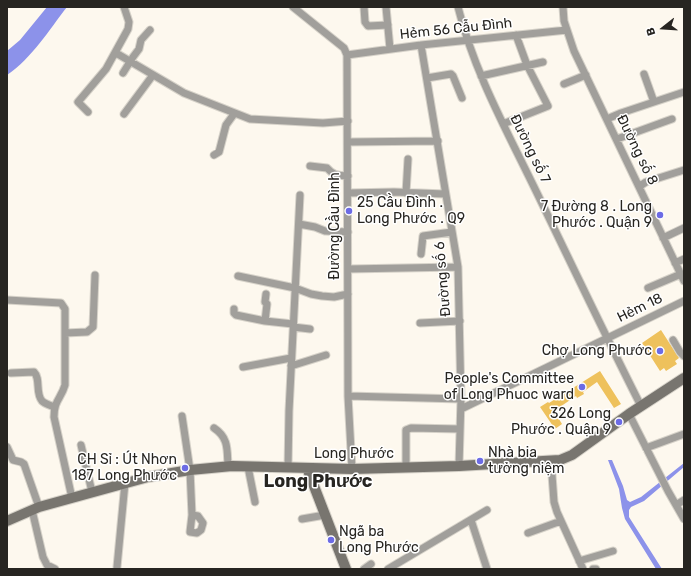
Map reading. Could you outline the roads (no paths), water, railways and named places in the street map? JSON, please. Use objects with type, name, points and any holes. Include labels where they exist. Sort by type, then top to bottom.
[{"type":"street","points":[[88,112],[78,104],[78,101],[105,71],[128,29],[129,22],[124,7]]},
{"type":"street","points":[[293,7],[344,48],[347,55]]},
{"type":"street","points":[[364,7],[364,22],[368,26],[388,25]]},
{"type":"street","points":[[386,7],[390,49]]},
{"type":"street","name":"Đường số 7","points":[[458,7],[467,40],[481,76],[503,124],[641,406]]},
{"type":"street","name":"Đường số 8","points":[[563,7],[564,21],[574,50],[640,186],[682,278]]},
{"type":"street","points":[[124,72],[139,49],[141,40],[150,30]]},
{"type":"street","name":"Hẻm 56 Cẫu Đình","points":[[347,55],[421,45],[567,30]]},
{"type":"street","points":[[503,124],[548,106],[527,65],[516,35]]},
{"type":"street","name":"Đường số 6","points":[[421,45],[458,267],[461,398],[459,466]]},
{"type":"street","points":[[116,53],[189,96],[250,119],[323,123],[348,121]]},
{"type":"street","name":"Đường Cầu Đình","points":[[347,55],[348,396],[352,469]]},
{"type":"street","points":[[481,76],[543,62]]},
{"type":"street","points":[[427,78],[451,74],[462,98]]},
{"type":"street","points":[[644,74],[654,102]]},
{"type":"street","points":[[124,114],[153,75]]},
{"type":"street","points":[[564,84],[586,75]]},
{"type":"street","points":[[607,119],[621,112],[684,92]]},
{"type":"street","points":[[214,155],[219,152],[226,125],[234,114]]},
{"type":"street","points":[[617,138],[672,119]]},
{"type":"street","points":[[348,142],[438,141]]},
{"type":"street","points":[[406,193],[408,159]]},
{"type":"street","points":[[310,166],[327,168],[332,174],[348,176]]},
{"type":"street","points":[[640,186],[646,182],[684,170]]},
{"type":"street","points":[[348,193],[445,194]]},
{"type":"street","points":[[288,468],[291,358],[300,194]]},
{"type":"street","points":[[299,224],[325,230],[348,232]]},
{"type":"street","points":[[663,238],[684,228]]},
{"type":"street","points":[[422,254],[423,236],[452,232]]},
{"type":"street","points":[[675,263],[684,259]]},
{"type":"street","points":[[348,270],[458,267]]},
{"type":"street","points":[[65,333],[87,332],[93,327],[95,275]]},
{"type":"street","points":[[238,276],[295,288],[310,294],[322,296],[334,297],[348,294]]},
{"type":"street","points":[[648,288],[682,278]]},
{"type":"street","points":[[265,321],[267,304],[265,302],[266,294]]},
{"type":"street","points":[[7,300],[61,304],[65,309],[65,385],[63,392],[54,407],[54,416],[72,498]]},
{"type":"street","name":"Hẻm 18","points":[[461,409],[684,301]]},
{"type":"street","points":[[234,309],[234,313],[236,315],[310,329]]},
{"type":"street","points":[[420,322],[460,321]]},
{"type":"street","points":[[673,340],[684,356]]},
{"type":"street","points":[[291,366],[326,355]]},
{"type":"street","points":[[243,367],[291,358]]},
{"type":"street","points":[[11,373],[34,372],[37,375],[42,402],[54,407]]},
{"type":"street","name":"Long Phước","points":[[7,521],[36,509],[92,492],[148,477],[190,470],[228,466],[352,469],[406,468],[551,461],[565,459],[684,378]]},
{"type":"street","points":[[348,396],[461,398]]},
{"type":"street","points":[[629,414],[663,481],[684,518]]},
{"type":"street","points":[[182,416],[190,470],[192,515]]},
{"type":"street","points":[[214,428],[221,433],[225,441],[228,466]]},
{"type":"street","points":[[406,468],[406,430],[411,428],[460,429]]},
{"type":"street","points":[[646,448],[684,434]]},
{"type":"street","points":[[81,445],[92,492]]},
{"type":"street","points":[[7,447],[13,460],[24,464],[36,509],[39,546],[47,565],[55,569]]},
{"type":"street","points":[[551,461],[554,502],[583,569]]},
{"type":"street","points":[[248,467],[255,502]]},
{"type":"street","points":[[307,468],[346,569]]},
{"type":"street","points":[[117,567],[125,484]]},
{"type":"street","points":[[676,505],[684,500]]},
{"type":"street","points":[[388,569],[487,510]]},
{"type":"street","points":[[302,519],[325,515]]},
{"type":"street","points":[[472,520],[487,569]]},
{"type":"street","points":[[528,533],[561,521]]},
{"type":"street","points":[[579,561],[613,550]]},
{"type":"street","points":[[364,569],[371,564]]},
{"type":"water","points":[[47,7],[67,7],[32,52],[7,75],[7,51],[20,40]]},
{"type":"water","points":[[608,460],[612,460],[627,500],[630,502],[641,497],[684,463],[684,467],[644,501],[631,507],[629,510],[629,517],[662,569],[656,569],[625,519],[619,489]]},
{"type":"place","name":"25 Cầu Đình . Long Phước . Q9","points":[[349,211]]},
{"type":"place","name":"7 Đường 8 . Long Phước . Quận 9","points":[[660,215]]},
{"type":"place","name":"Chợ Long Phước","points":[[660,351]]},
{"type":"place","name":"People's Committee of Long Phuoc ward","points":[[582,387]]},
{"type":"place","name":"326 Long Phước . Quận 9","points":[[619,422]]},
{"type":"place","name":"Nhà bia tưởng niệm","points":[[480,461]]},
{"type":"place","name":"CH Sỉ : Út Nhơn 187 Long Phước","points":[[185,468]]},
{"type":"place","name":"Ngã ba Long Phước","points":[[331,540]]},
{"type":"district","name":"Long Phước","points":[[318,482]]}]
